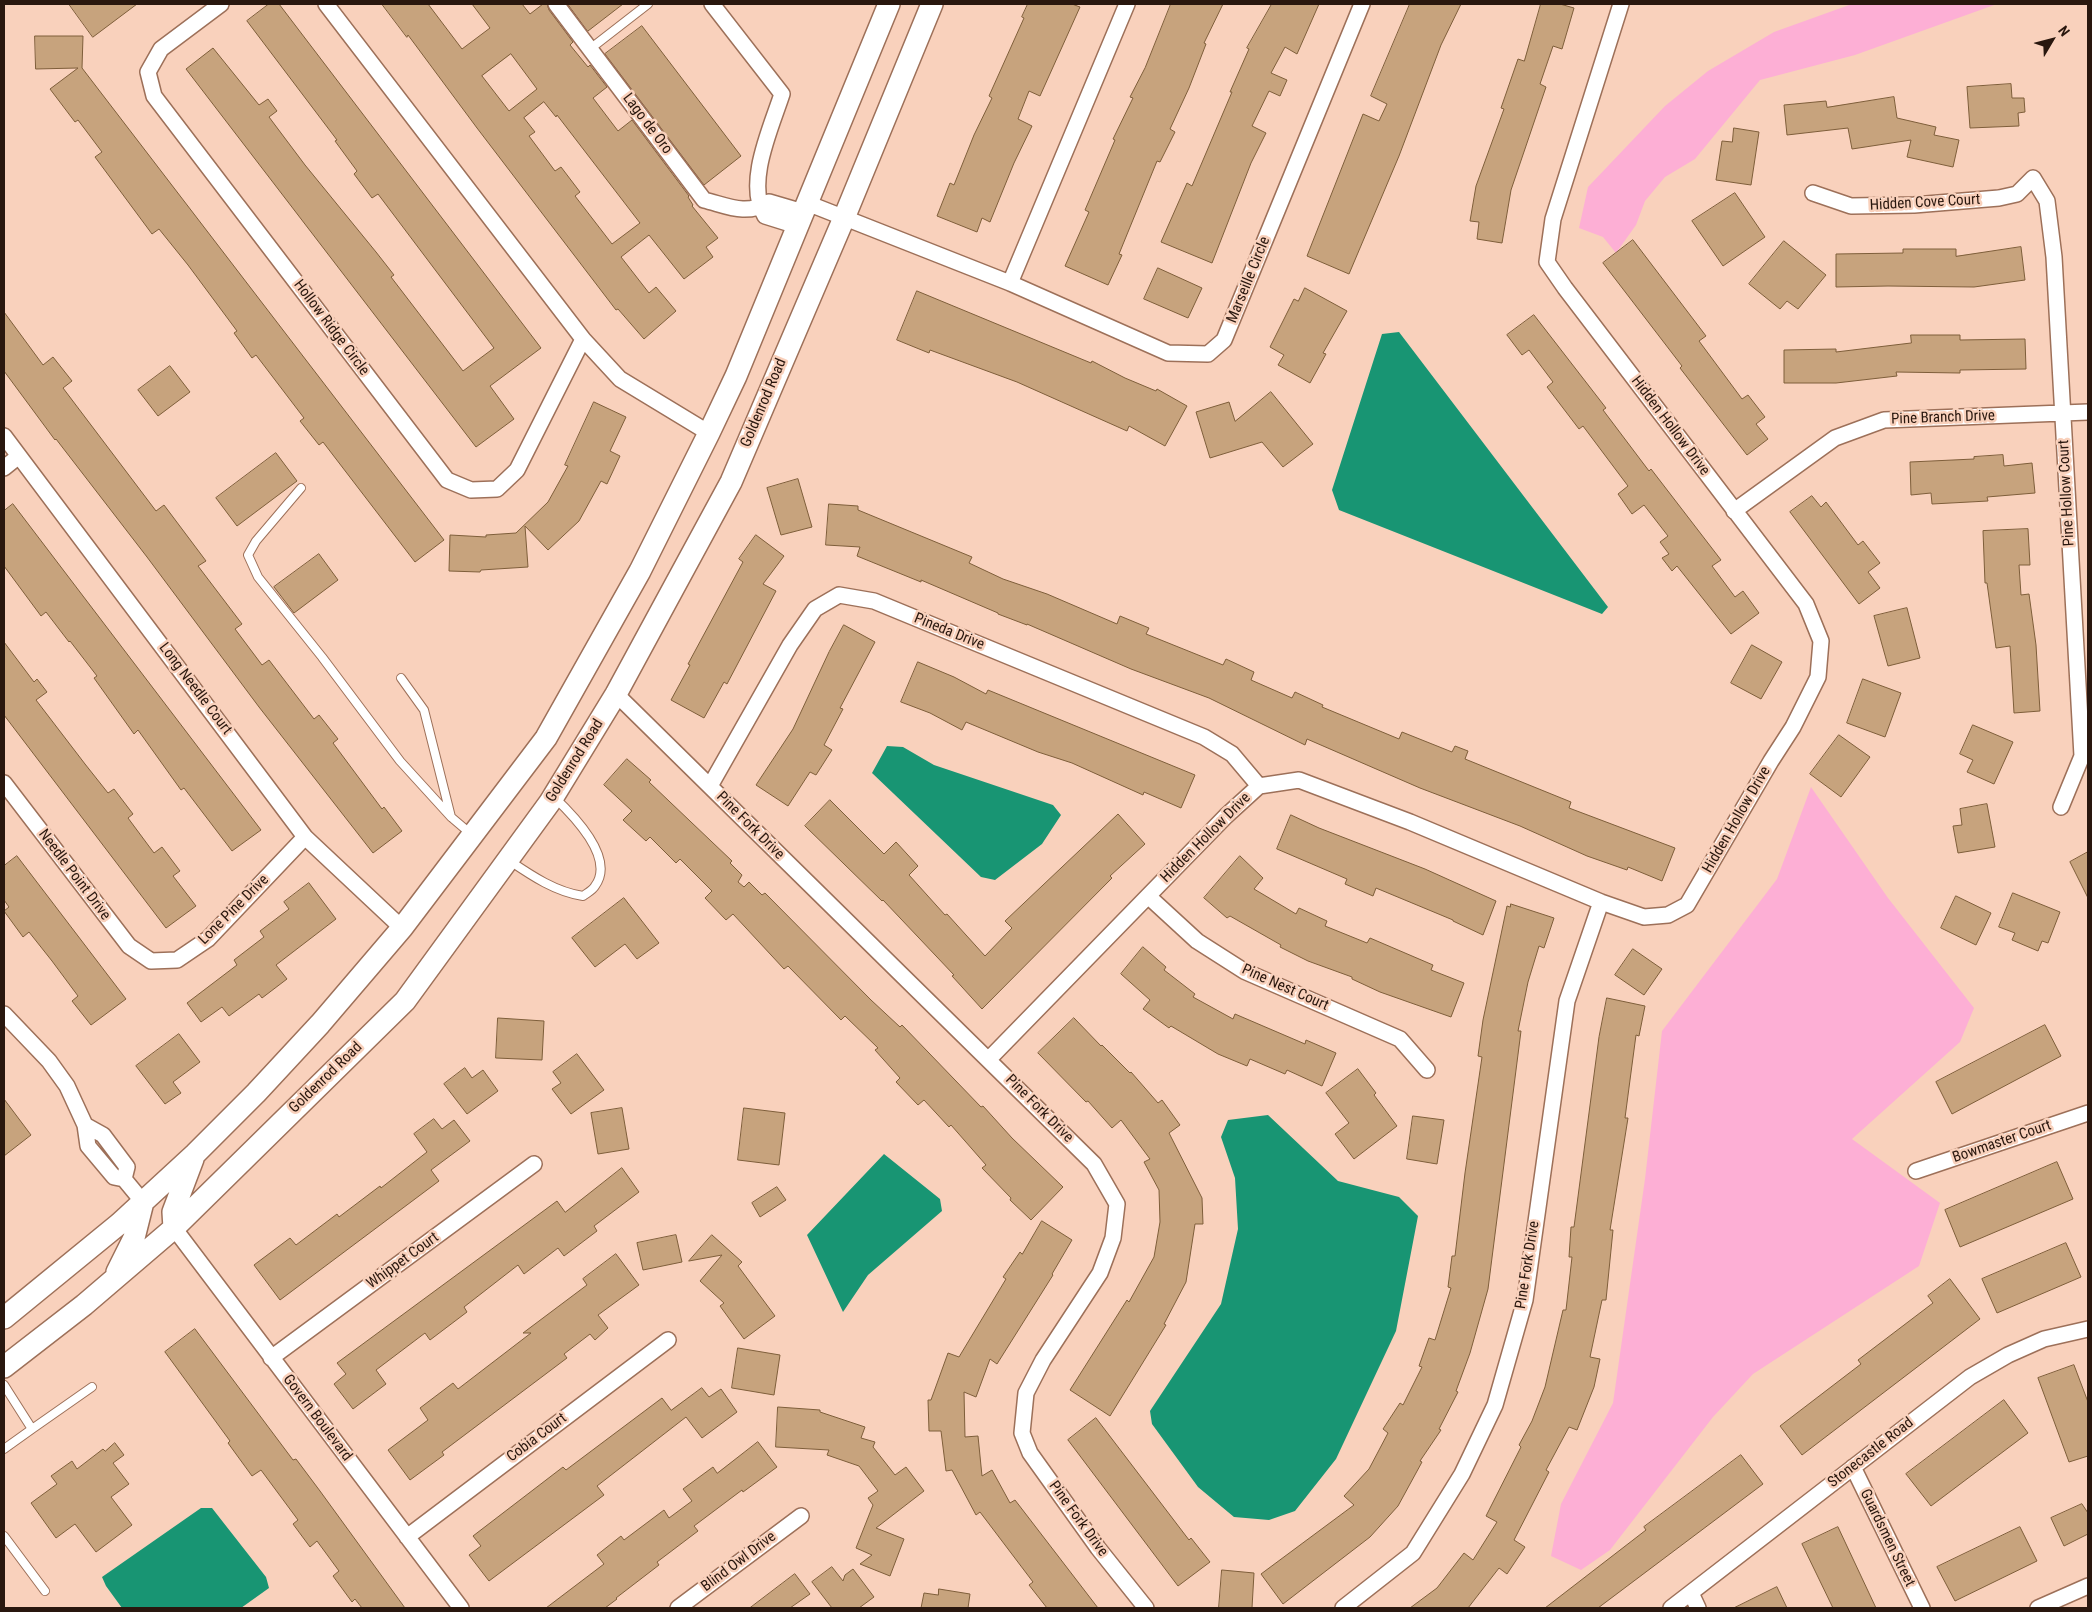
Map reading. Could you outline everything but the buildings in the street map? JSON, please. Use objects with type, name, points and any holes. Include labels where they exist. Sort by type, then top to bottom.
[{"type":"main road","points":[[4,1318],[143,1202],[195,1154],[256,1093],[320,1024],[402,928],[546,738],[640,571],[736,376],[889,4]]},
{"type":"main road","name":"Goldenrod Road","points":[[4,1367],[84,1305],[174,1228],[405,1001],[554,796],[616,694],[731,482],[844,218],[932,4]]},
{"type":"main road","points":[[174,1228],[173,1212],[195,1154]]},
{"type":"main road","points":[[114,1279],[134,1238],[143,1202]]},
{"type":"street","name":"Hollow Ridge Circle","points":[[221,4],[161,50],[148,72],[154,96],[447,480],[472,490],[497,489],[517,470],[583,339]]},
{"type":"street","points":[[326,4],[583,339],[620,379],[709,433]]},
{"type":"street","name":"Lago de Oro","points":[[556,4],[704,200],[744,210],[760,208],[769,202],[802,214]]},
{"type":"street","points":[[712,4],[782,94],[758,170],[760,208]]},
{"type":"street","points":[[1010,283],[1126,4]]},
{"type":"street","name":"Marseille Circle","points":[[802,214],[844,218],[1010,283],[1168,354],[1208,354],[1224,340],[1362,4]]},
{"type":"street","name":"Hidden Hollow Drive","points":[[989,1059],[1226,816],[1259,786],[1299,780],[1410,822],[1601,902],[1644,917],[1668,915],[1687,905],[1771,761],[1793,728],[1818,677],[1821,641],[1806,604],[1547,262],[1553,219],[1621,4]]},
{"type":"street","name":"Hidden Cove Court","points":[[1813,193],[1851,206],[1914,206],[1999,198],[2017,194],[2033,178]]},
{"type":"street","name":"Pine Hollow Court","points":[[2033,178],[2046,202],[2054,257],[2082,756],[2061,807]]},
{"type":"street","name":"Pine Branch Drive","points":[[1734,511],[1835,438],[1884,420],[2088,412]]},
{"type":"street","name":"Long Needle Court","points":[[4,436],[306,836],[402,928]]},
{"type":"street","points":[[4,468],[19,456]]},
{"type":"street","name":"Pineda Drive","points":[[710,786],[790,645],[815,609],[839,595],[874,601],[1204,737],[1232,754],[1259,786]]},
{"type":"street","name":"Pine Fork Drive","points":[[616,694],[1094,1164],[1116,1204],[1114,1238],[1100,1273],[1043,1360],[1026,1393],[1022,1433],[1030,1453],[1098,1548],[1146,1608]]},
{"type":"street","name":"Needle Point Drive","points":[[4,783],[129,946],[151,961]]},
{"type":"street","name":"Lone Pine Drive","points":[[151,961],[177,960],[208,939],[306,836]]},
{"type":"street","name":"Pine Nest Court","points":[[1148,896],[1197,941],[1244,971],[1400,1039],[1427,1070]]},
{"type":"street","name":"Pine Fork Drive","points":[[1343,1608],[1413,1553],[1462,1474],[1495,1405],[1525,1300],[1567,1001],[1601,902]]},
{"type":"street","points":[[4,1014],[50,1061],[67,1086],[85,1125],[88,1146],[114,1177],[124,1179],[143,1202]]},
{"type":"street","name":"Bowmaster Court","points":[[1916,1171],[2088,1113]]},
{"type":"street","name":"Whippet Court","points":[[271,1358],[534,1164]]},
{"type":"street","name":"Govern Boulevard","points":[[174,1228],[461,1608]]},
{"type":"street","name":"Stonecastle Road","points":[[1671,1608],[1970,1377],[2008,1355],[2044,1339],[2088,1329]]},
{"type":"street","name":"Cobia Court","points":[[407,1537],[668,1340]]},
{"type":"street","name":"Guardsmen Street","points":[[1853,1468],[1922,1608]]},
{"type":"street","name":"Blind Owl Drive","points":[[678,1608],[801,1516]]},
{"type":"street","points":[[2038,1608],[2088,1586]]},
{"type":"street","points":[[1690,1593],[1698,1608]]},
{"type":"lane","points":[[590,49],[648,4]]},
{"type":"lane","points":[[301,488],[256,541],[248,555],[258,577],[322,657],[400,761],[451,817],[472,835]]},
{"type":"lane","points":[[401,678],[424,710],[451,817]]},
{"type":"lane","points":[[508,860],[568,894],[583,896],[596,886],[600,870],[598,855],[582,826],[554,796]]},
{"type":"lane","points":[[4,1385],[32,1429]]},
{"type":"lane","points":[[4,1449],[92,1387]]},
{"type":"lane","points":[[4,1536],[45,1591]]},
{"type":"shaded area","points":[[1852,4],[1997,4],[1855,55],[1760,80],[1695,159],[1665,177],[1645,201],[1636,225],[1616,253],[1603,237],[1579,228],[1588,187],[1665,106],[1708,71],[1774,32]]},
{"type":"shaded area","points":[[1399,332],[1608,607],[1602,614],[1339,510],[1332,490],[1382,334]]},
{"type":"shaded area","points":[[887,746],[903,747],[934,765],[1053,805],[1061,815],[1042,844],[995,880],[981,877],[872,773]]},
{"type":"shaded area","points":[[1811,787],[1888,898],[1974,1008],[1960,1042],[1852,1139],[1940,1203],[1919,1266],[1753,1374],[1713,1417],[1610,1550],[1581,1570],[1551,1556],[1561,1504],[1613,1403],[1645,1179],[1662,1031],[1777,879]]},
{"type":"shaded area","points":[[1268,1115],[1338,1181],[1399,1197],[1418,1216],[1396,1331],[1336,1459],[1295,1511],[1269,1520],[1234,1517],[1198,1487],[1152,1424],[1150,1411],[1221,1304],[1238,1229],[1235,1178],[1221,1137],[1228,1120]]},
{"type":"shaded area","points":[[884,1154],[940,1199],[942,1211],[868,1275],[843,1312],[807,1235]]},
{"type":"shaded area","points":[[201,1508],[212,1508],[266,1577],[269,1588],[241,1608],[122,1608],[106,1586],[102,1577]]}]
